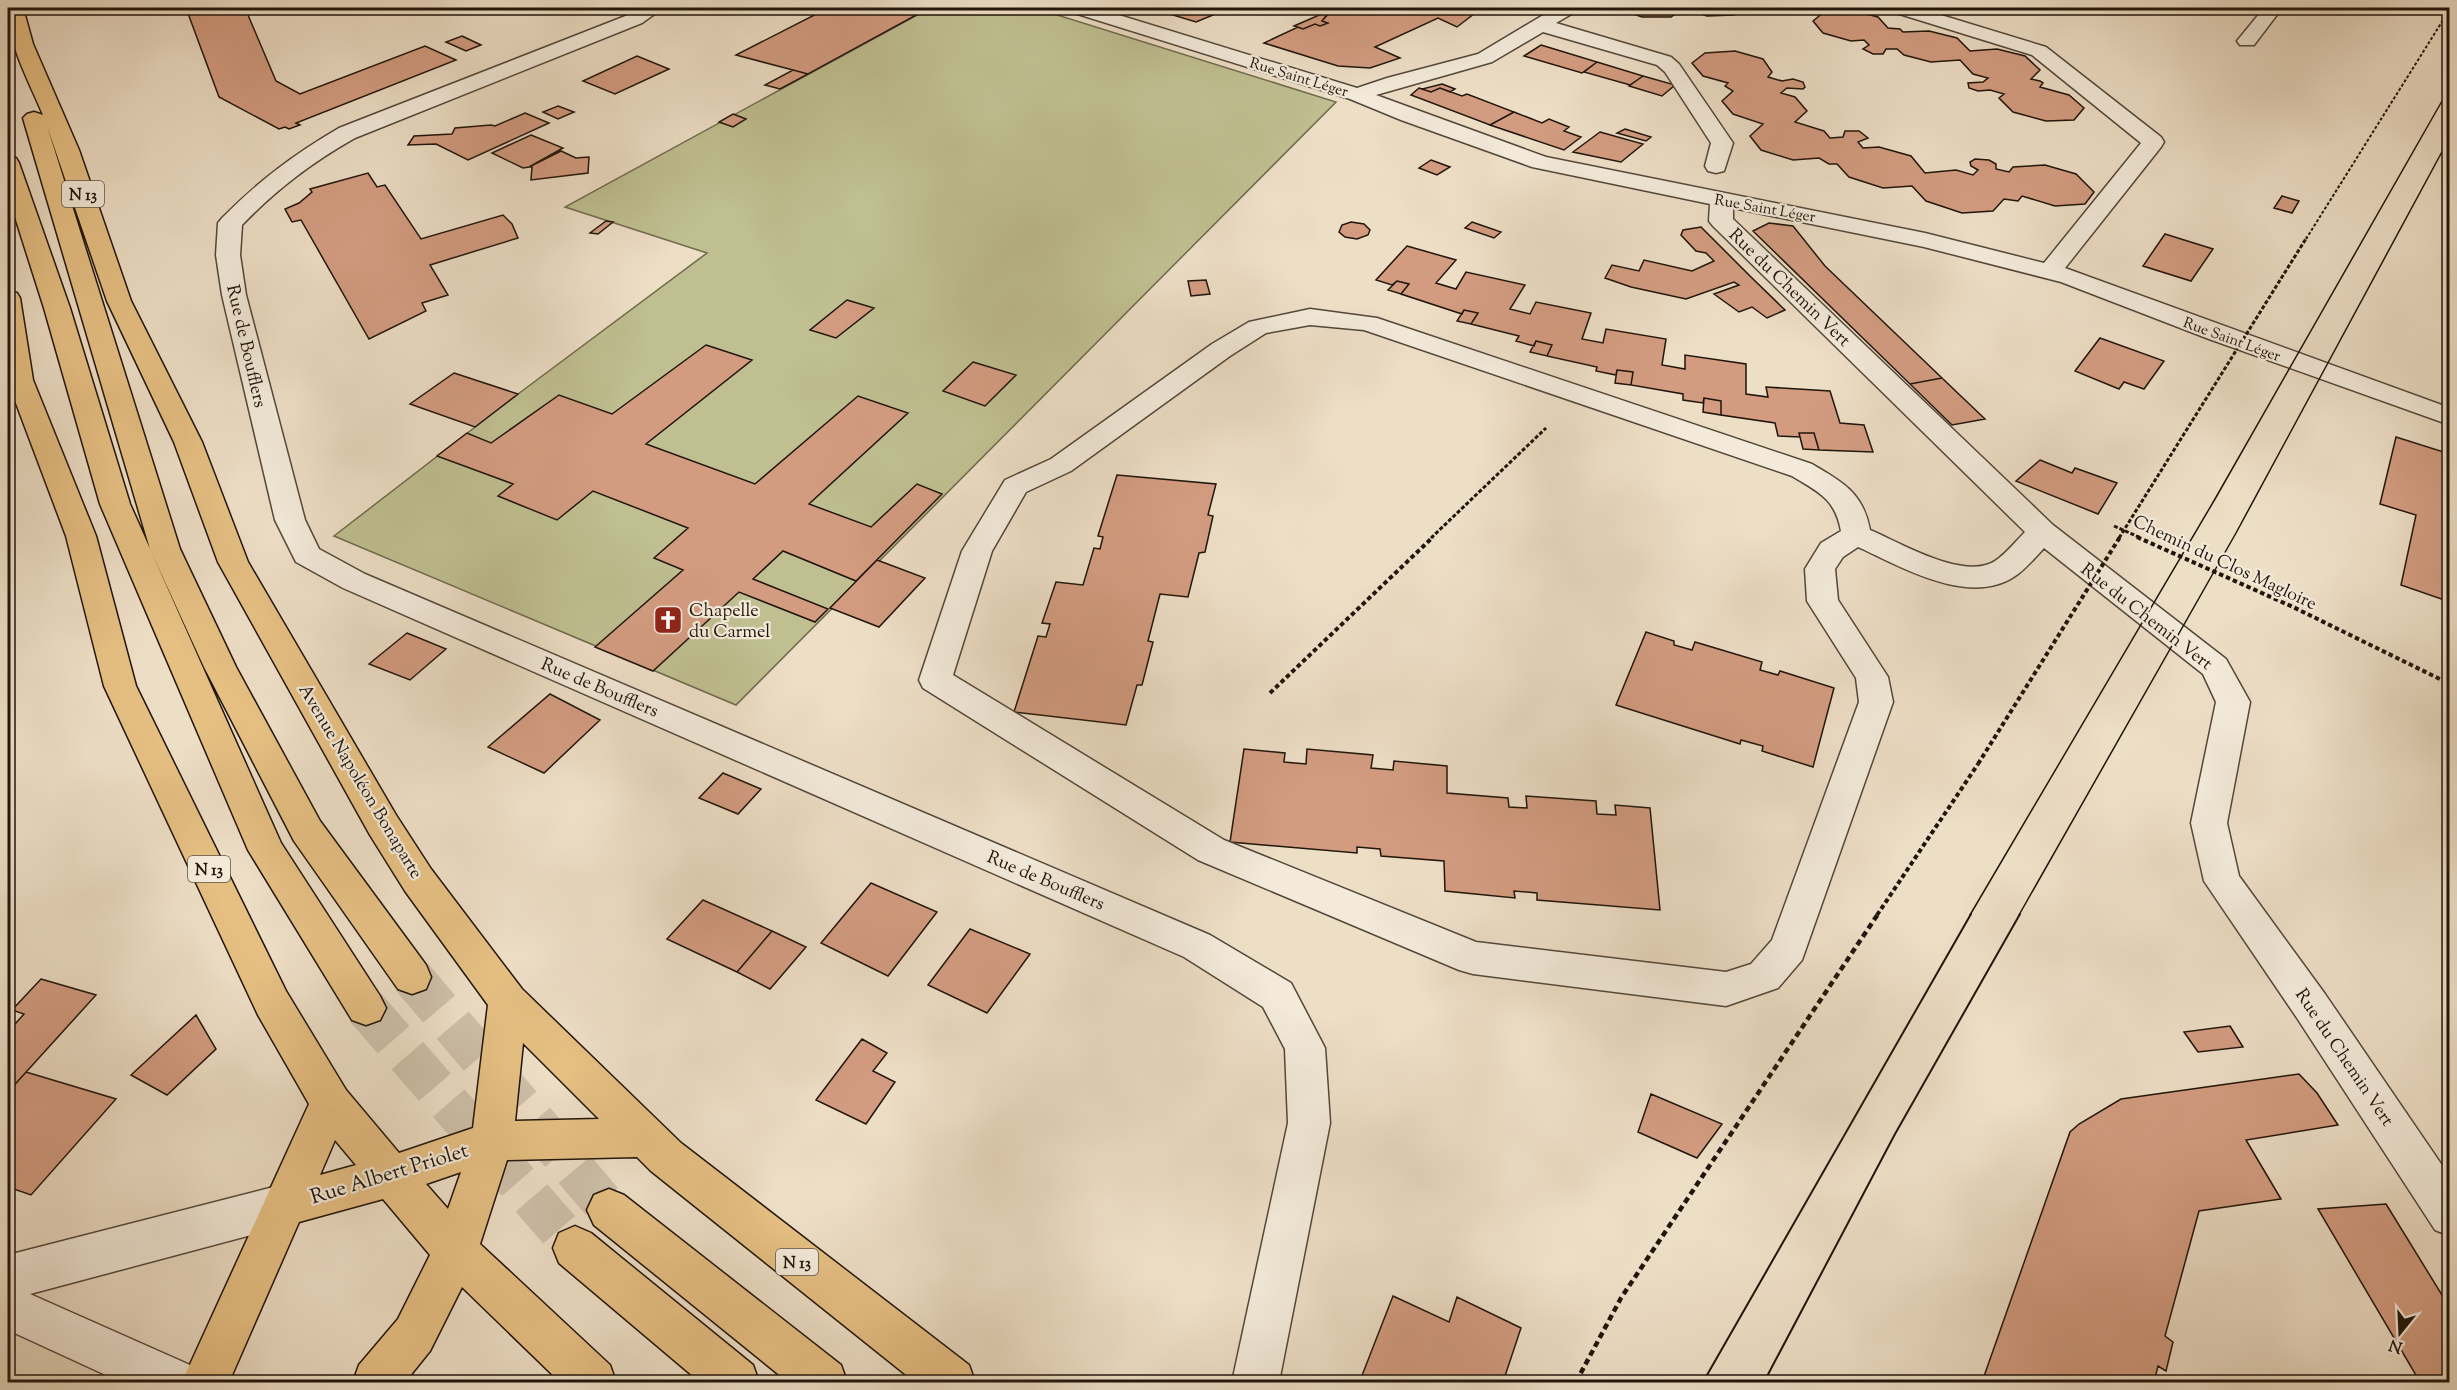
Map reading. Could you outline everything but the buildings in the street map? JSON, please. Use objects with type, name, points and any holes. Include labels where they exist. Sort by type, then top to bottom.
[{"type":"main road","name":"Avenue Napoléon Bonaparte","points":[[14,8],[23,44],[68,150],[119,301],[188,442],[234,562],[383,825],[418,880],[508,1001],[666,1157],[952,1383]]},
{"type":"main road","points":[[23,44],[34,119],[165,549],[220,667],[307,831],[412,977]]},
{"type":"main road","points":[[8,163],[57,308],[115,504],[266,850],[366,1008]]},
{"type":"main road","name":"N 13","points":[[8,298],[20,380],[81,536],[120,686],[272,1003],[331,1103],[391,1176],[456,1251],[593,1383]]},
{"type":"main road","points":[[81,536],[115,504]]},
{"type":"main road","name":"Rue Albert Priolet","points":[[376,1383],[414,1335],[456,1251],[492,1141],[508,1001]]},
{"type":"main road","name":"Rue Albert Priolet","points":[[205,1383],[331,1103]]},
{"type":"main road","name":"Rue Albert Priolet","points":[[285,1205],[391,1176],[492,1141],[647,1137]]},
{"type":"main road","points":[[609,1210],[824,1383]]},
{"type":"main road","points":[[574,1248],[736,1383]]},
{"type":"street","name":"Rue de Boufflers","points":[[654,8],[347,133],[304,158],[262,191],[230,223],[228,255],[234,295],[290,520],[307,555],[354,581],[1197,946],[1277,995],[1305,1048],[1309,1122],[1256,1383]]},
{"type":"street","name":"Rue Saint Léger","points":[[1078,8],[1357,95],[1408,116],[1540,162],[1589,174],[1925,240],[2070,277],[2229,338],[2450,417]]},
{"type":"street","points":[[1357,95],[1394,82],[1485,58],[1568,8]]},
{"type":"street","points":[[1900,8],[2039,51],[2153,142],[2049,272]]},
{"type":"street","points":[[2247,41],[2273,8]]},
{"type":"street","points":[[1541,25],[1664,62],[1672,68],[1722,143],[1716,166]]},
{"type":"street","name":"Rue du Chemin Vert","points":[[1722,200],[1721,221],[2043,532],[2215,667],[2233,702],[2209,823],[2222,881],[2312,1006],[2450,1215]]},
{"type":"street","points":[[1310,318],[1368,323],[1802,470],[1832,488],[1852,511],[1856,535],[1833,550],[1820,568],[1822,601],[1872,677],[1876,702],[1788,949],[1764,976],[1726,989],[1473,958],[1211,850],[935,680],[978,551],[1015,486],[1061,465],[1221,350],[1258,327],[1310,318]]},
{"type":"street","points":[[1856,535],[1938,571],[1978,579],[2006,568],[2043,532]]},
{"type":"street","points":[[8,1277],[285,1205]]},
{"type":"street","points":[[8,1307],[173,1383]]},
{"type":"path","points":[[1576,1383],[1621,1298],[1978,764],[2450,9]]},
{"type":"path","points":[[1270,693],[1579,396]]},
{"type":"path","name":"Chemin du Clos Magloire","points":[[2108,523],[2293,606],[2450,684]]},
{"type":"green space","points":[[930,8],[1035,8],[1336,102],[736,705],[334,536],[518,394],[707,253],[565,207]]},
{"type":"tunnel","points":[[412,977],[609,1210]]},
{"type":"tunnel","points":[[366,1008],[575,1248]]},
{"type":"tram line","points":[[1970,915],[2215,499],[2450,87]]},
{"type":"tram line","points":[[2019,915],[2236,533],[2450,137]]},
{"type":"tram line","points":[[1703,1382],[1971,914]]},
{"type":"tram line","points":[[1764,1382],[1895,1134],[2020,914]]},
{"type":"place","name":"Chapelle du Carmel","points":[[668,620]]}]
